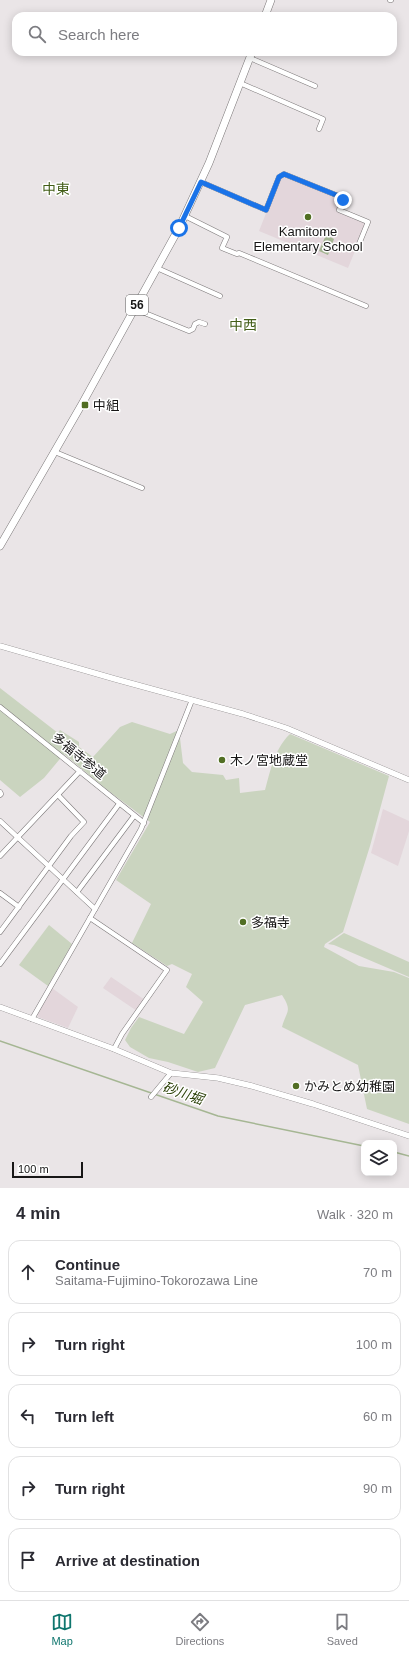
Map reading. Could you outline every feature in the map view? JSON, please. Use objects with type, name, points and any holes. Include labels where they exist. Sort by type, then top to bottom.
[{"type":"main road","points":[[266,12],[271,0]]},
{"type":"main road","name":"56","points":[[0,546],[55,452],[185,216],[201,182],[251,56]]},
{"type":"street","points":[[253,56],[314,86]]},
{"type":"street","points":[[240,83],[323,119],[319,129]]},
{"type":"street","points":[[201,182],[266,210],[279,177],[284,174],[341,197],[343,200],[339,210],[368,222],[359,244]]},
{"type":"street","points":[[185,216],[227,237],[222,248],[237,254],[239,253],[366,306]]},
{"type":"street","points":[[157,268],[220,296]]},
{"type":"street","points":[[135,309],[189,331],[199,322],[205,324]]},
{"type":"street","points":[[55,452],[142,488]]},
{"type":"street","points":[[0,646],[286,728],[409,780]]},
{"type":"street","points":[[32,1019],[144,823],[192,700]]},
{"type":"street","name":"多福寺参道","points":[[0,707],[144,823]]},
{"type":"street","points":[[0,856],[80,771]]},
{"type":"street","points":[[0,932],[71,836],[84,822],[58,795]]},
{"type":"street","points":[[0,964],[119,804]]},
{"type":"street","points":[[77,892],[134,816]]},
{"type":"street","points":[[0,821],[95,908]]},
{"type":"street","points":[[0,893],[19,907]]},
{"type":"street","points":[[90,918],[167,970],[122,1034],[114,1049]]},
{"type":"street","points":[[0,1007],[114,1049],[171,1072],[218,1078],[252,1086],[314,1104],[409,1136]]},
{"type":"street","points":[[151,1097],[171,1072]]},
{"type":"shaded area","name":"Kamitome Elementary School","points":[[284,175],[340,199],[341,201],[338,211],[365,222],[366,224],[348,268],[259,231],[280,178]]},
{"type":"shaded area","points":[[326,235],[334,239],[328,255],[319,251]]},
{"type":"shaded area","points":[[0,688],[58,733],[60,730],[79,742],[79,747],[93,757],[120,727],[132,722],[170,734],[179,730],[183,763],[192,772],[223,775],[226,780],[239,778],[240,793],[265,790],[271,768],[280,746],[290,734],[389,776],[370,846],[343,932],[325,944],[324,947],[359,966],[394,972],[409,978],[409,1124],[367,1109],[358,1065],[282,1027],[288,1008],[282,995],[245,1005],[215,1068],[198,1072],[168,1062],[149,1058],[130,1047],[125,1040],[139,1017],[184,1034],[203,1002],[186,987],[192,974],[172,964],[167,966],[132,943],[151,904],[116,880],[150,822],[106,789],[64,754],[44,778],[20,797],[0,780]]},
{"type":"shaded area","points":[[383,809],[409,821],[409,831],[398,866],[371,853]]},
{"type":"shaded area","points":[[49,925],[72,944],[48,986],[19,965]]},
{"type":"shaded area","points":[[344,933],[409,962],[409,977],[334,945],[328,944]]},
{"type":"shaded area","points":[[111,977],[145,1000],[137,1011],[103,988]]},
{"type":"shaded area","points":[[52,988],[78,1007],[68,1028],[38,1017],[37,1014]]},
{"type":"waterway","name":"砂川堀","points":[[0,1041],[218,1116],[361,1145]]},
{"type":"waterway","name":"砂川堀","points":[[397,1153],[409,1156]]},
{"type":"place","name":"Kamitome Elementary School","points":[[308,217]]},
{"type":"place","name":"中組","points":[[85,405]]},
{"type":"place","name":"木ノ宮地蔵堂","points":[[222,760]]},
{"type":"place","name":"多福寺","points":[[243,922]]},
{"type":"place","name":"かみとめ幼稚園","points":[[296,1086]]},
{"type":"district","name":"中東","points":[[56,189]]},
{"type":"district","name":"中西","points":[[243,325]]},
{"type":"route","points":[[179,228],[201,182],[266,210],[279,177],[284,174],[341,197],[343,200]]}]
